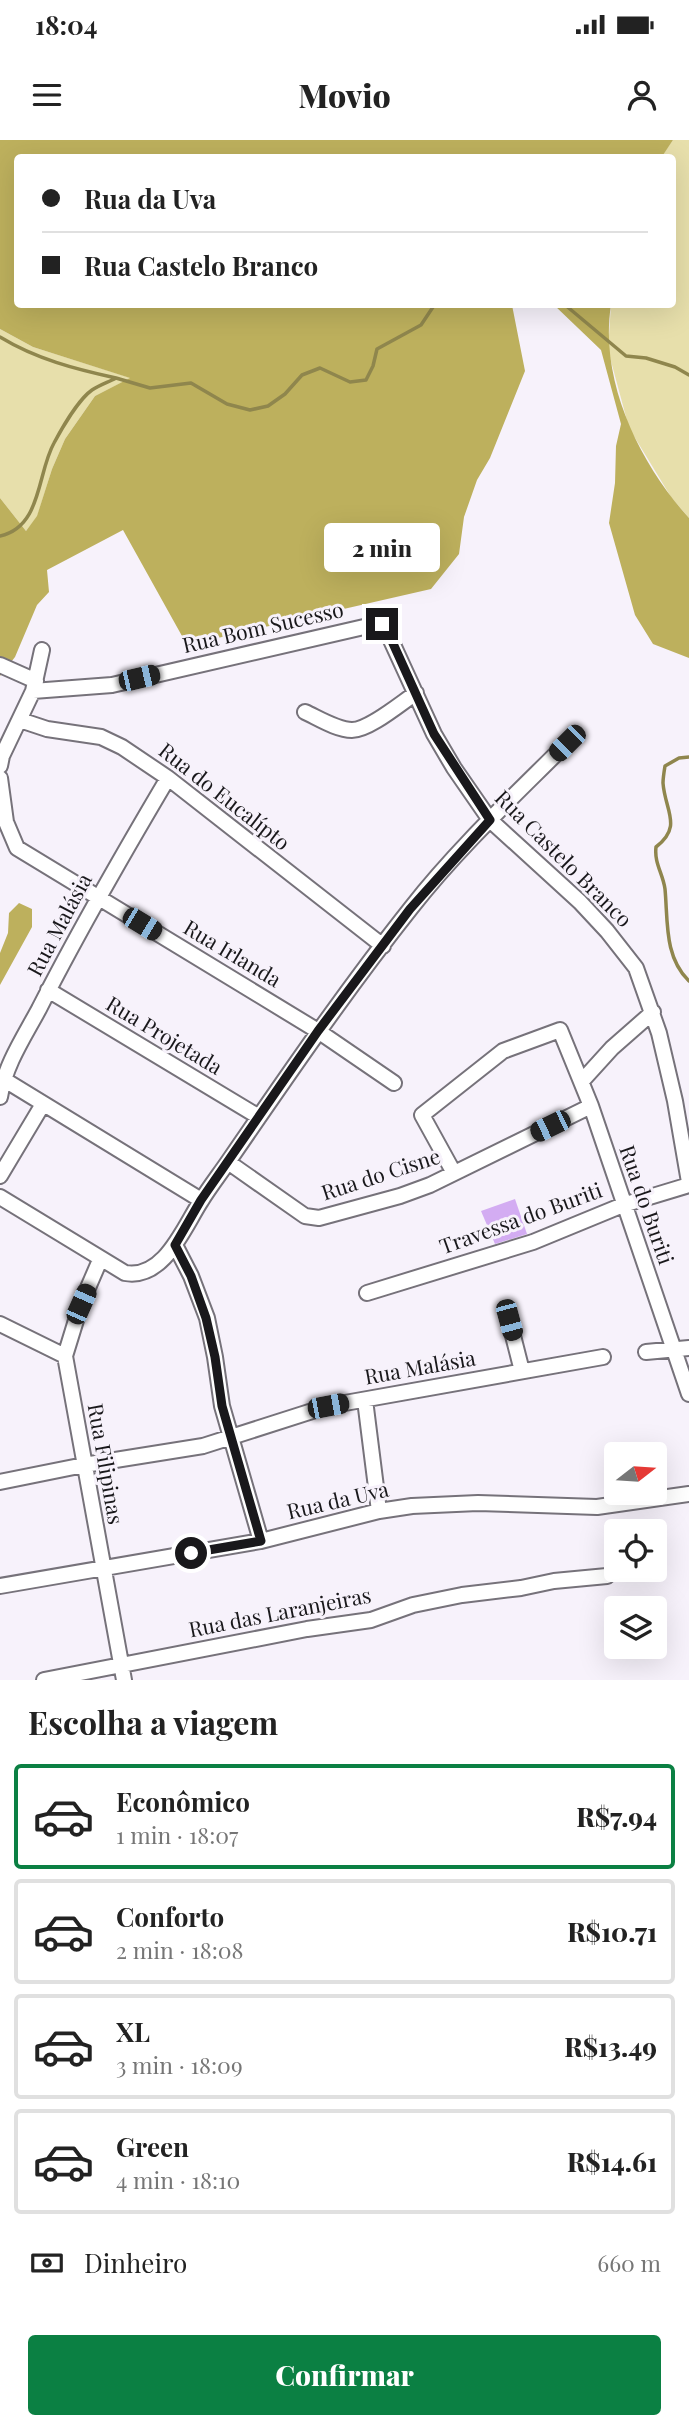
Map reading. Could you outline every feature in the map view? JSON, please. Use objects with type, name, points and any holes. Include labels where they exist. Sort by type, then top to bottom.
[{"type":"street","name":"Rua Bom Sucesso","points":[[35,686],[112,685],[377,624]]},
{"type":"street","name":"Rua Castelo Branco","points":[[377,624],[386,628],[434,734],[490,820],[552,875],[624,951],[636,968],[653,1012],[674,1101],[689,1184]]},
{"type":"street","points":[[0,766],[2,756],[35,686],[42,650]]},
{"type":"street","points":[[0,665],[35,686]]},
{"type":"street","points":[[304,712],[354,730],[416,694]]},
{"type":"street","name":"Rua do Eucalípto","points":[[20,720],[47,729],[101,737],[121,747],[168,778],[383,946]]},
{"type":"street","points":[[0,1197],[125,1273],[136,1273],[151,1267],[167,1255],[201,1200],[318,1031],[426,890],[490,820],[567,743]]},
{"type":"street","name":"Rua Irlanda","points":[[0,778],[6,822],[17,848],[318,1031],[394,1083]]},
{"type":"street","name":"Rua Malásia","points":[[0,1097],[3,1079],[48,990],[98,897],[168,778]]},
{"type":"street","name":"Rua Projetada","points":[[48,990],[259,1117]]},
{"type":"street","points":[[582,1082],[612,1048],[653,1012]]},
{"type":"street","name":"Rua do Buriti","points":[[454,1173],[422,1115],[503,1051],[560,1030],[591,1106],[623,1205],[682,1350],[689,1394]]},
{"type":"street","points":[[3,1079],[201,1200]]},
{"type":"street","points":[[0,1176],[43,1104]]},
{"type":"street","name":"Rua do Cisne","points":[[228,1161],[311,1218],[400,1196],[454,1173],[591,1106]]},
{"type":"street","name":"Travessa do Buriti","points":[[367,1293],[533,1242],[623,1205],[689,1184]]},
{"type":"street","points":[[175,1245],[191,1276],[206,1318],[222,1406],[261,1541]]},
{"type":"street","name":"Rua Filipinas","points":[[100,1260],[81,1304],[65,1356],[124,1680]]},
{"type":"street","points":[[509,1320],[523,1371]]},
{"type":"street","points":[[0,1324],[65,1356]]},
{"type":"street","points":[[646,1352],[682,1350]]},
{"type":"street","name":"Rua Malásia","points":[[0,1482],[84,1465],[188,1449],[304,1413],[603,1356]]},
{"type":"street","points":[[365,1400],[379,1511]]},
{"type":"street","name":"Rua da Uva","points":[[0,1586],[261,1541],[379,1511],[412,1506],[466,1503],[597,1507],[689,1494]]},
{"type":"street","name":"Rua das Laranjeiras","points":[[44,1680],[307,1629],[371,1620],[413,1605],[462,1595],[604,1576]]},
{"type":"shaded area","points":[[0,140],[673,140],[664,154],[14,154],[14,308],[513,308],[525,371],[490,458],[477,480],[464,517],[459,554],[431,589],[187,645],[123,530],[47,570],[49,592],[37,605],[15,657],[0,676],[0,498],[26,531],[37,516],[65,439],[95,396],[130,378],[33,347],[0,329]]},
{"type":"shaded area","points":[[673,140],[689,140],[689,518],[671,497],[629,428],[608,350],[611,308],[676,308],[676,154],[663,154]]},
{"type":"shaded area","points":[[557,308],[611,308],[611,362],[627,419],[654,472],[689,518],[689,658],[653,644],[635,615],[609,523],[615,483],[616,446],[621,424],[601,350]]},
{"type":"shaded area","points":[[0,329],[33,347],[131,378],[95,396],[65,439],[37,517],[26,531],[0,498]]},
{"type":"shaded area","points":[[19,903],[32,909],[32,927],[0,985],[0,953],[8,933],[9,913]]},
{"type":"building","points":[[515,1199],[527,1234],[495,1244],[481,1211]]},
{"type":"waterway","points":[[0,536],[14,531],[31,511],[57,437],[71,414],[92,390],[116,378],[150,388],[191,383],[227,404],[250,410],[268,406],[285,394],[302,375],[320,368],[350,382],[366,380],[377,349],[421,325],[432,308]]},
{"type":"waterway","points":[[569,308],[626,356],[646,358],[675,367],[689,375]]},
{"type":"waterway","points":[[0,337],[56,362],[116,378]]},
{"type":"waterway","points":[[689,757],[679,758],[665,766],[664,793],[671,825],[669,832],[656,847],[657,863],[665,889],[671,950],[689,981]]},
{"type":"route","points":[[191,1553],[261,1541],[222,1406],[206,1318],[191,1276],[175,1245],[201,1200],[318,1031],[410,909],[490,820],[434,734],[382,624]]}]
